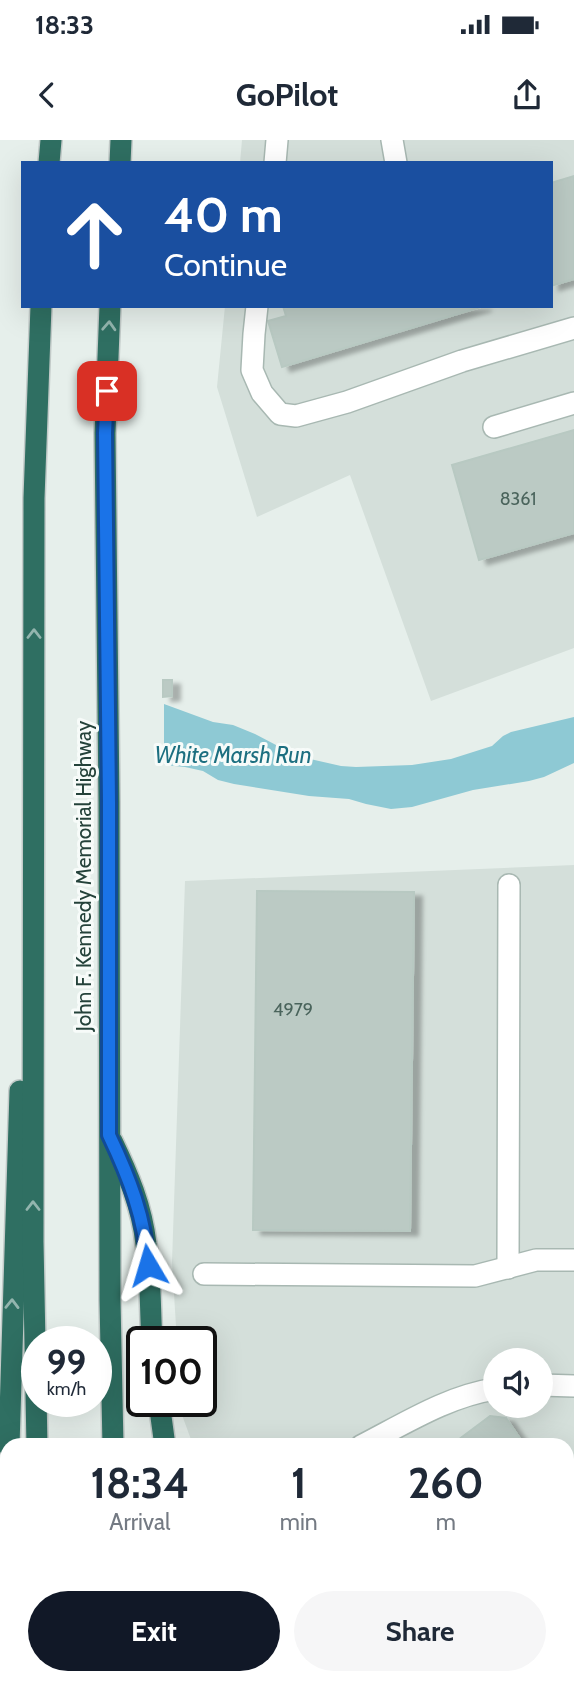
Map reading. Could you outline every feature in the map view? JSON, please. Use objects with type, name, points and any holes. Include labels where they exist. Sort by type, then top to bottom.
[{"type":"highway","points":[[49,161],[51,140]]},
{"type":"highway","points":[[120,161],[121,140]]},
{"type":"highway","points":[[37,1438],[33,1242],[34,487],[41,308]]},
{"type":"highway","name":"John F. Kennedy Memorial Highway","points":[[110,308],[105,433],[113,1438]]},
{"type":"highway","points":[[9,1438],[34,702]]},
{"type":"highway","points":[[109,1135],[129,1178],[142,1221],[151,1326]]},
{"type":"highway","points":[[161,1417],[165,1438]]},
{"type":"lane","points":[[275,161],[277,140]]},
{"type":"lane","points":[[391,140],[396,161]]},
{"type":"lane","points":[[257,308],[252,370],[261,393],[280,414],[296,416],[462,361],[574,328]]},
{"type":"lane","points":[[494,427],[574,403]]},
{"type":"lane","points":[[508,1268],[509,885]]},
{"type":"lane","points":[[204,1274],[475,1276],[536,1260],[574,1260]]},
{"type":"lane","points":[[553,1385],[574,1386]]},
{"type":"lane","points":[[376,1438],[459,1398],[483,1392]]},
{"type":"shaded area","points":[[242,140],[574,140],[574,648],[431,701],[350,475],[257,517],[217,387],[225,308],[553,308],[553,161],[240,161]]},
{"type":"shaded area","points":[[574,865],[574,1438],[190,1438],[183,1417],[217,1417],[217,1326],[176,1326],[172,1262],[185,881]]},
{"type":"water","name":"White Marsh Run","points":[[164,704],[213,722],[233,725],[297,756],[356,767],[412,765],[451,759],[492,746],[511,732],[574,717],[574,763],[529,781],[473,790],[412,807],[391,809],[349,799],[309,796],[234,784],[218,780],[203,771],[164,765]]},
{"type":"building","points":[[574,176],[574,279],[553,285],[553,182]]},
{"type":"building","points":[[284,308],[477,308],[282,367],[268,321],[286,316]]},
{"type":"building","points":[[574,430],[574,533],[479,560],[452,465]]},
{"type":"building","points":[[163,680],[172,680],[172,696],[163,697]]},
{"type":"building","points":[[257,891],[414,892],[410,1231],[253,1230]]},
{"type":"building","points":[[487,1418],[506,1418],[520,1438],[461,1438]]},
{"type":"route","points":[[107,391],[105,433],[109,1135],[136,1198],[148,1265]]}]
